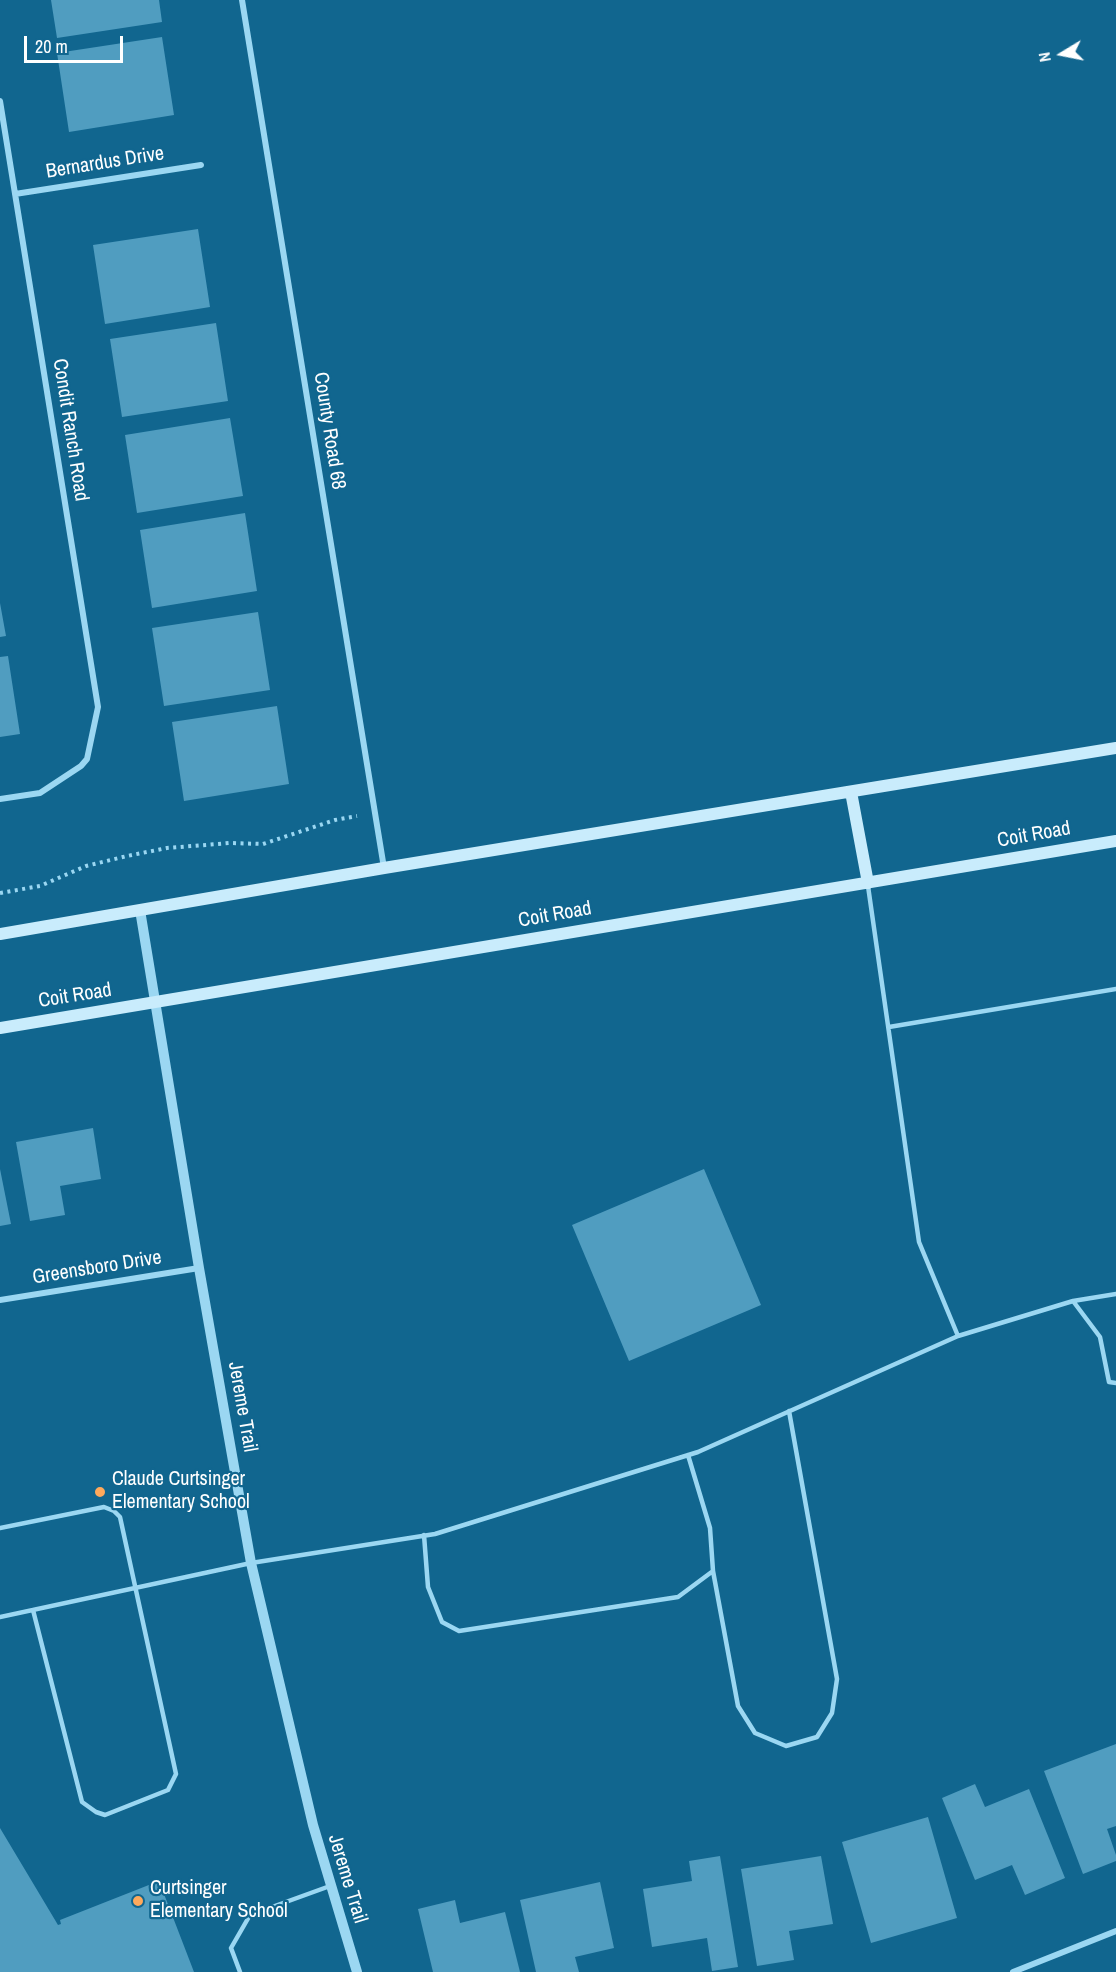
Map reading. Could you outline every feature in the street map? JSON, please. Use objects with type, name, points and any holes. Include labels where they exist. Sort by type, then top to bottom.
[{"type":"main road","points":[[0,934],[384,868],[1116,748]]},
{"type":"main road","points":[[851,792],[868,883]]},
{"type":"main road","name":"Coit Road","points":[[0,1028],[1116,841]]},
{"type":"street","name":"County Road 68","points":[[242,0],[384,868]]},
{"type":"street","name":"Condit Ranch Road","points":[[0,101],[98,707],[87,759],[81,766],[40,792],[0,799]]},
{"type":"street","name":"Bernardus Drive","points":[[15,194],[201,165]]},
{"type":"street","name":"Jereme Trail","points":[[140,910],[199,1268],[251,1563],[296,1760],[330,1886],[357,1972]]},
{"type":"street","name":"Greensboro Drive","points":[[0,1300],[199,1268]]},
{"type":"street","points":[[1013,1972],[1116,1931]]},
{"type":"lane","points":[[868,883],[919,1242],[958,1336]]},
{"type":"lane","points":[[889,1027],[1116,989]]},
{"type":"lane","points":[[0,1617],[251,1563],[435,1534],[688,1455],[958,1336],[1073,1301],[1116,1294]]},
{"type":"lane","points":[[1073,1301],[1100,1337],[1109,1382],[1116,1383]]},
{"type":"lane","points":[[688,1455],[710,1528],[713,1571],[738,1706],[755,1733],[786,1746],[817,1737],[832,1713],[837,1679],[789,1411]]},
{"type":"lane","points":[[0,1528],[104,1507],[114,1511],[120,1517],[176,1774],[168,1790],[105,1815],[96,1812],[82,1802],[33,1610]]},
{"type":"lane","points":[[424,1535],[428,1587],[442,1622],[459,1631],[678,1597],[713,1571]]},
{"type":"lane","points":[[240,1972],[231,1948],[250,1915],[330,1886]]},
{"type":"path","points":[[0,893],[40,886],[86,866],[127,856],[167,848],[230,843],[263,844],[335,820]]},
{"type":"building","points":[[51,0],[159,0],[162,22],[57,38]]},
{"type":"building","points":[[162,37],[174,115],[69,132],[57,53]]},
{"type":"building","points":[[198,229],[210,307],[105,324],[93,245]]},
{"type":"building","points":[[216,323],[228,401],[122,417],[110,339]]},
{"type":"building","points":[[230,418],[243,496],[137,513],[125,435]]},
{"type":"building","points":[[245,513],[257,591],[152,608],[140,530]]},
{"type":"building","points":[[0,603],[6,636],[0,637]]},
{"type":"building","points":[[258,612],[270,690],[164,706],[152,628]]},
{"type":"building","points":[[8,656],[20,734],[0,737],[0,657]]},
{"type":"building","points":[[277,706],[289,784],[184,801],[172,722]]},
{"type":"building","points":[[93,1128],[101,1179],[60,1186],[65,1215],[30,1221],[16,1142]]},
{"type":"building","points":[[0,1169],[11,1224],[0,1226]]},
{"type":"building","points":[[704,1169],[761,1305],[629,1361],[572,1225]]},
{"type":"building","points":[[1116,1744],[1116,1826],[1107,1829],[1116,1861],[1083,1874],[1044,1771]]},
{"type":"building","points":[[975,1784],[985,1807],[1029,1789],[1065,1878],[1025,1895],[1012,1865],[975,1880],[942,1798]]},
{"type":"building","points":[[928,1817],[957,1918],[871,1943],[842,1842]]},
{"type":"building","name":"Curtsinger Elementary School","points":[[0,1828],[58,1925],[61,1924],[60,1920],[159,1881],[194,1972],[0,1972]]},
{"type":"building","points":[[720,1856],[738,1967],[712,1971],[707,1938],[652,1947],[643,1889],[692,1881],[689,1861]]},
{"type":"building","points":[[821,1856],[833,1924],[789,1931],[794,1960],[757,1966],[741,1869]]},
{"type":"building","points":[[600,1882],[614,1948],[575,1957],[579,1972],[536,1972],[520,1900]]},
{"type":"building","points":[[455,1900],[460,1923],[505,1912],[520,1972],[433,1972],[418,1909]]},
{"type":"place","name":"Claude Curtsinger Elementary School","points":[[100,1492]]},
{"type":"place","name":"Curtsinger Elementary School","points":[[138,1901]]}]
